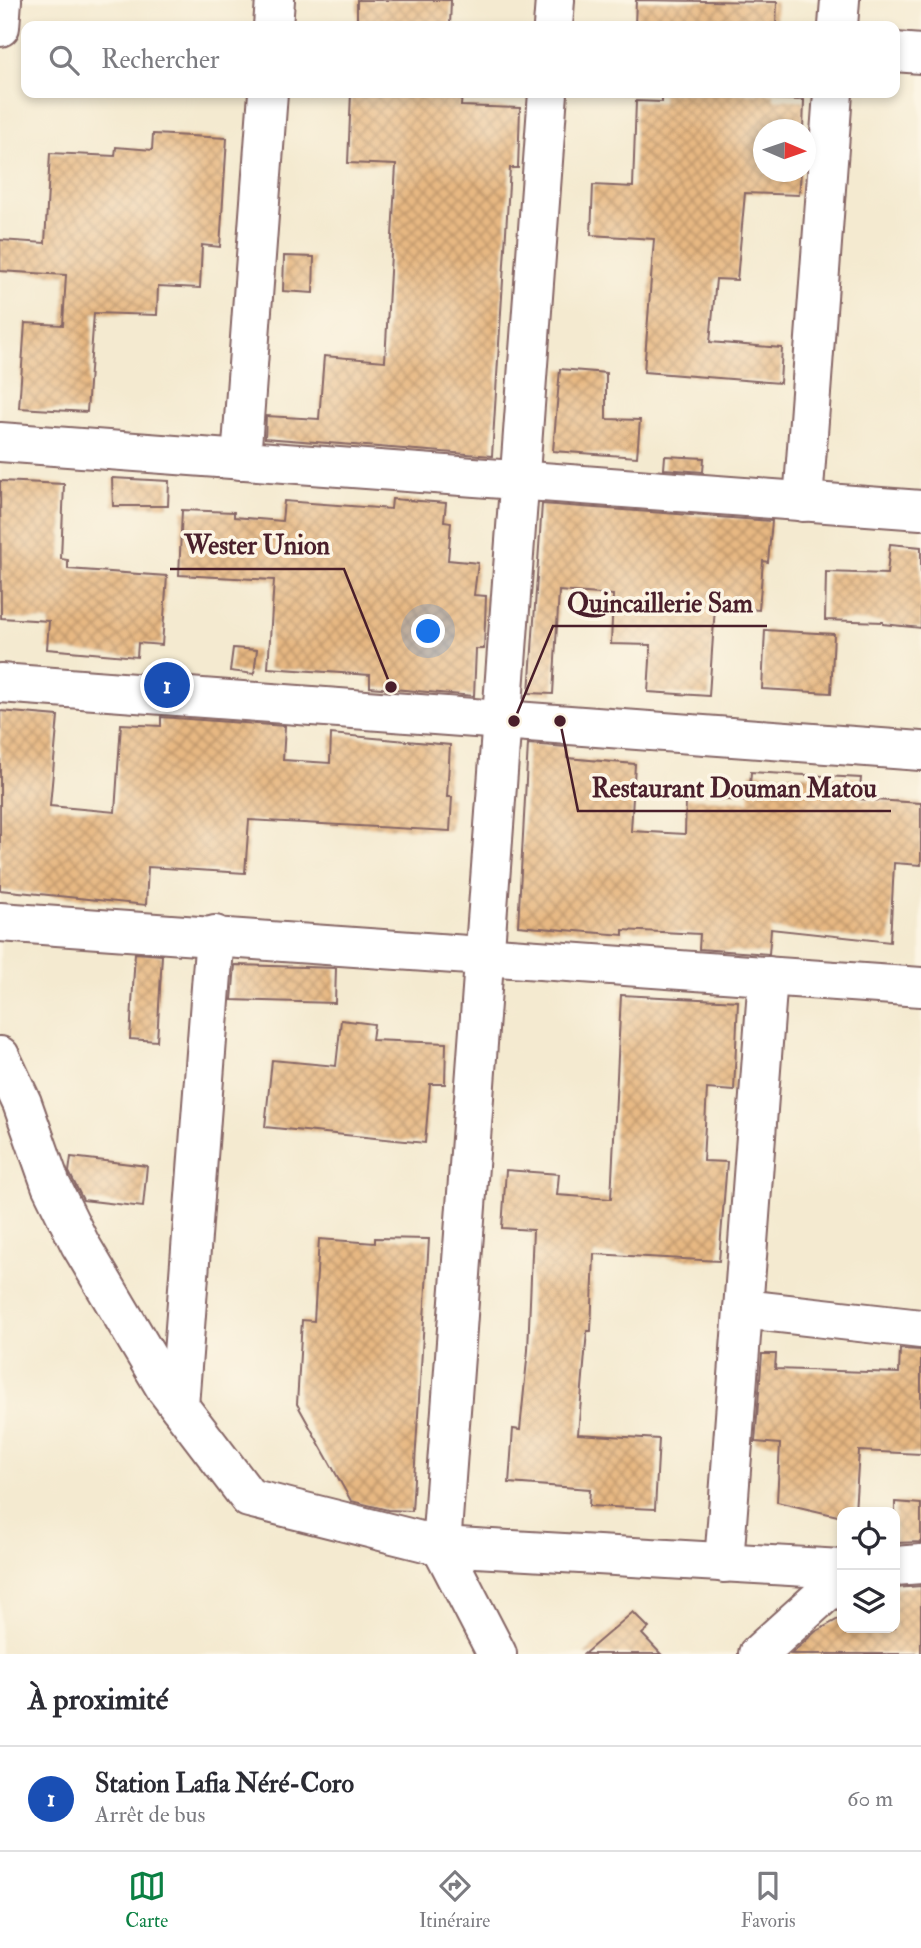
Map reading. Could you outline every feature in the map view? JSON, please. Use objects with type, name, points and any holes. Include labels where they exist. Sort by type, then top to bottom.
[{"type":"street","points":[[0,27],[2,0]]},
{"type":"street","points":[[273,21],[275,0]]},
{"type":"street","points":[[553,21],[555,0]]},
{"type":"street","points":[[838,21],[840,0]]},
{"type":"street","points":[[900,52],[921,54]]},
{"type":"street","points":[[241,460],[268,98]]},
{"type":"street","points":[[497,1654],[441,1546],[548,98]]},
{"type":"street","points":[[803,502],[834,98]]},
{"type":"street","points":[[0,442],[921,510]]},
{"type":"street","points":[[0,683],[921,751]]},
{"type":"street","points":[[0,922],[215,935],[921,988]]},
{"type":"street","points":[[179,1406],[215,935]]},
{"type":"street","points":[[724,1563],[768,976]]},
{"type":"street","points":[[0,1056],[22,1103],[51,1185],[80,1244],[179,1406],[249,1498],[441,1546],[837,1569]]},
{"type":"street","points":[[743,1309],[921,1329]]},
{"type":"street","points":[[900,1566],[921,1564]]},
{"type":"street","points":[[758,1654],[837,1583]]},
{"type":"building","points":[[357,0],[451,0],[450,21],[357,21]]},
{"type":"building","points":[[636,0],[777,2],[776,21],[635,21]]},
{"type":"building","points":[[351,98],[462,98],[461,106],[520,108],[518,168],[510,168],[492,456],[265,438],[266,416],[319,419],[324,356],[385,361],[396,165],[348,163]]},
{"type":"building","points":[[662,98],[804,100],[803,119],[753,119],[753,182],[800,182],[799,195],[745,193],[737,280],[716,279],[710,342],[782,348],[780,383],[644,372],[654,239],[591,235],[593,185],[633,187],[636,101],[662,102]]},
{"type":"building","points":[[153,134],[227,138],[220,247],[202,245],[200,288],[158,286],[157,315],[94,313],[87,412],[19,408],[25,323],[63,325],[66,275],[0,271],[0,240],[45,243],[50,153],[115,156],[116,147],[152,150]]},
{"type":"building","points":[[284,256],[314,257],[313,293],[283,291]]},
{"type":"building","points":[[560,369],[606,373],[606,419],[640,420],[637,457],[553,451]]},
{"type":"building","points":[[665,456],[704,458],[703,472],[664,469]]},
{"type":"building","points":[[112,478],[169,481],[168,506],[113,506]]},
{"type":"building","points":[[0,481],[64,484],[61,559],[68,560],[68,569],[167,576],[162,645],[138,643],[137,657],[47,649],[49,621],[1,618]]},
{"type":"building","points":[[392,499],[446,503],[444,521],[451,522],[448,560],[478,563],[474,595],[486,596],[484,649],[476,649],[474,696],[370,687],[370,675],[268,668],[274,580],[179,575],[182,510],[234,512],[234,517],[282,521],[284,501],[391,509]]},
{"type":"building","points":[[542,504],[772,521],[768,562],[763,561],[759,610],[715,606],[709,696],[648,692],[651,645],[611,644],[613,595],[559,591],[553,694],[529,693]]},
{"type":"building","points":[[890,544],[921,547],[921,628],[883,622],[825,620],[826,572],[887,574]]},
{"type":"building","points":[[765,630],[834,634],[831,693],[762,689]]},
{"type":"building","points":[[233,648],[257,650],[254,674],[230,671]]},
{"type":"building","points":[[0,711],[58,716],[50,806],[115,812],[121,724],[161,726],[161,717],[285,726],[283,760],[330,763],[331,734],[450,745],[447,797],[452,797],[450,831],[249,820],[245,873],[148,867],[146,905],[0,890]]},
{"type":"building","points":[[528,744],[567,747],[567,758],[635,764],[631,831],[685,834],[686,798],[749,801],[751,772],[861,778],[859,799],[921,803],[921,865],[894,863],[890,942],[771,929],[769,954],[699,949],[700,934],[623,930],[623,935],[518,926]]},
{"type":"building","points":[[135,953],[162,955],[157,1041],[130,1039]]},
{"type":"building","points":[[235,965],[336,968],[335,1003],[232,1000]]},
{"type":"building","points":[[621,995],[738,1001],[734,1091],[707,1089],[703,1161],[727,1162],[719,1261],[594,1254],[591,1331],[587,1331],[578,1434],[659,1439],[655,1509],[589,1506],[590,1489],[509,1483],[513,1429],[520,1430],[528,1350],[533,1230],[502,1228],[506,1170],[559,1174],[557,1195],[611,1199]]},
{"type":"building","points":[[341,1020],[374,1024],[372,1040],[446,1043],[445,1084],[430,1084],[425,1143],[265,1127],[272,1060],[336,1066]]},
{"type":"building","points":[[71,1157],[147,1166],[143,1207],[83,1200],[69,1172]]},
{"type":"building","points":[[375,1238],[429,1239],[412,1511],[388,1510],[351,1501],[297,1404],[302,1320],[314,1321],[319,1239],[375,1243]]},
{"type":"building","points":[[900,1349],[921,1350],[921,1454],[859,1451],[855,1507],[837,1507],[837,1516],[777,1502],[780,1444],[755,1442],[762,1354],[776,1354],[775,1369],[899,1373]]},
{"type":"building","points":[[895,1502],[921,1504],[921,1542],[900,1543],[900,1507],[895,1507]]},
{"type":"building","points":[[921,1586],[921,1654],[791,1654],[815,1632],[837,1620],[837,1633],[900,1633],[900,1588]]},
{"type":"building","points":[[633,1612],[649,1628],[642,1634],[661,1654],[584,1654]]},
{"type":"place","name":"Station Lafia Néré-Coro","points":[[167,685]]},
{"type":"place","name":"Wester Union","points":[[391,687]]},
{"type":"place","name":"Quincaillerie Sam","points":[[514,721]]},
{"type":"place","name":"Restaurant Douman Matou","points":[[560,721]]}]
